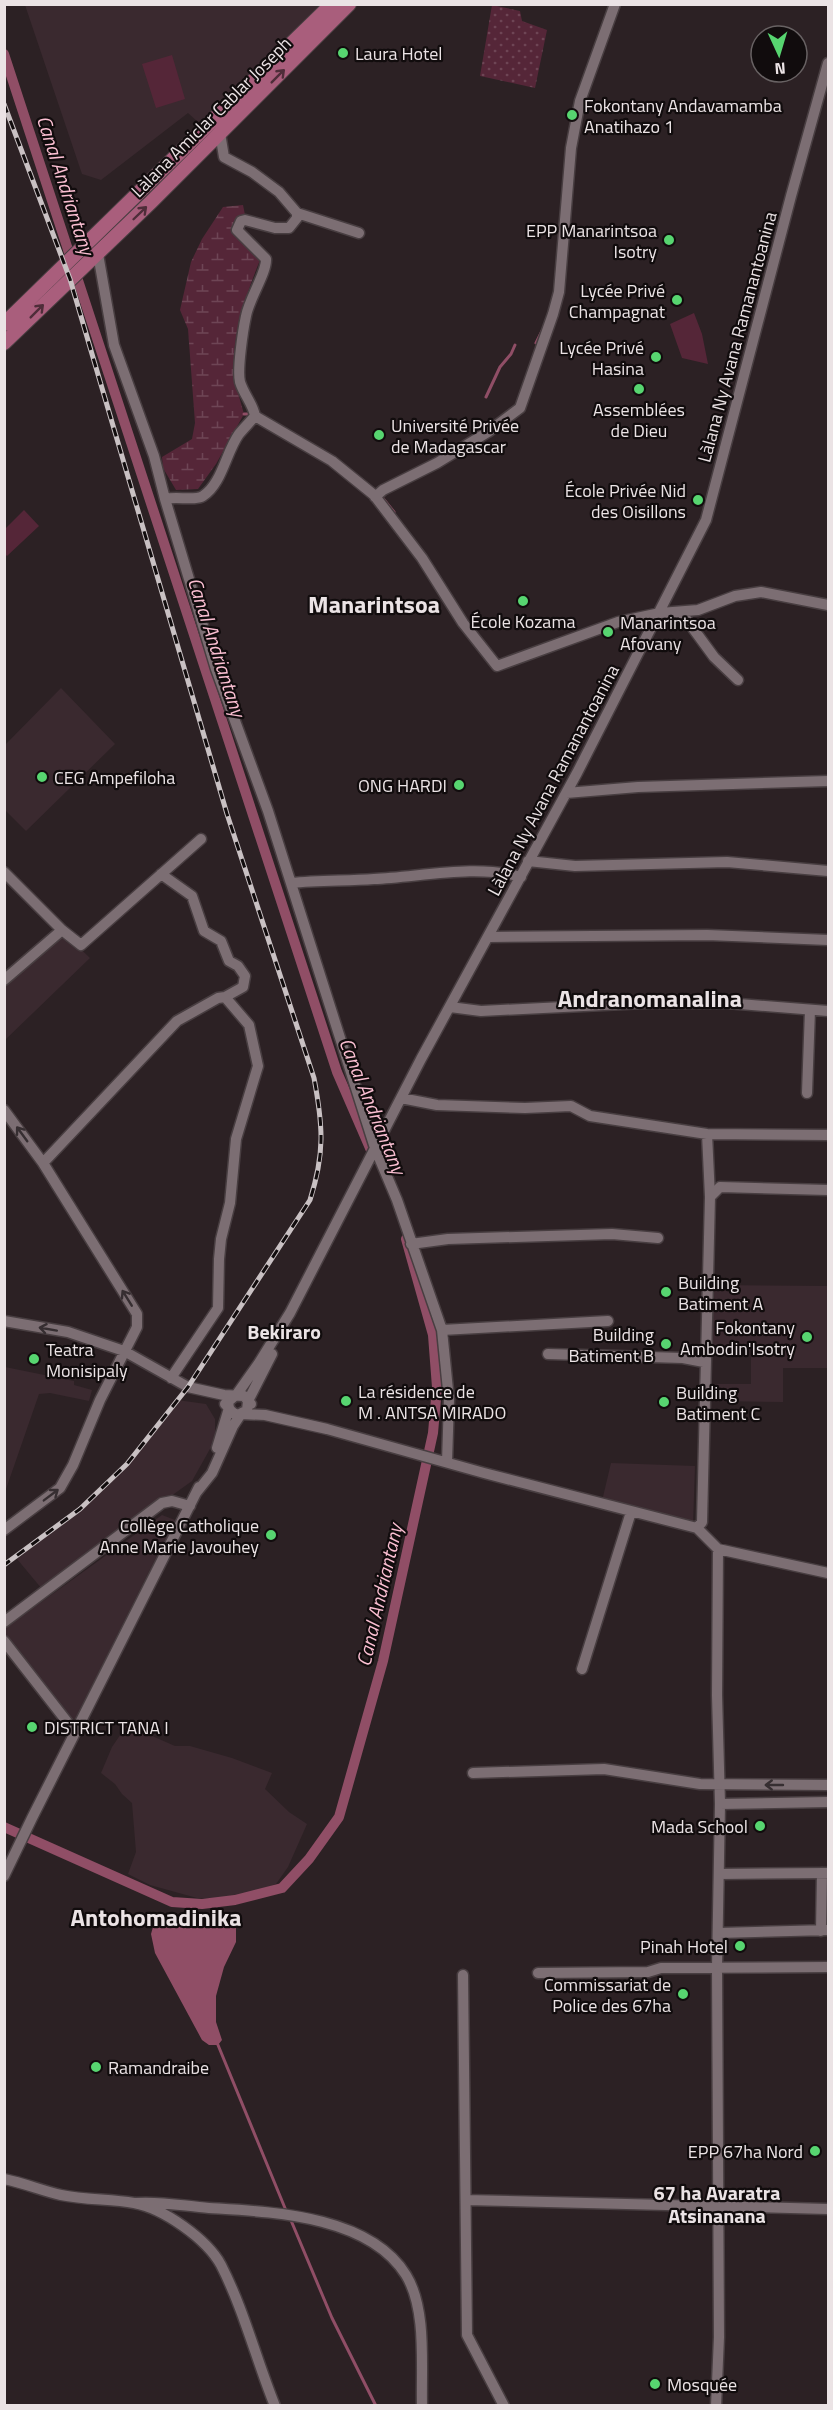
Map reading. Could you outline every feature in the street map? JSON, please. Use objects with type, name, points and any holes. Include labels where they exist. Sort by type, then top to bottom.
[{"type":"main road","name":"Làlana Amiclar Cablar Joseph","points":[[67,273],[98,235],[332,4]]},
{"type":"main road","name":"Làlana Amiclar Cablar Joseph","points":[[67,273],[98,254],[349,4]]},
{"type":"main road","points":[[4,324],[67,273]]},
{"type":"main road","points":[[4,343],[67,273]]},
{"type":"street","points":[[379,493],[437,463],[488,432],[520,408],[559,292],[570,154],[580,101],[615,4]]},
{"type":"street","name":"Làlana Ny Avana Ramanantoanina","points":[[290,1312],[401,1098],[567,793],[706,520],[790,196],[828,63]]},
{"type":"street","points":[[220,133],[224,157],[252,172],[279,192],[297,213],[359,233]]},
{"type":"street","points":[[297,213],[297,218],[289,228],[275,228],[245,220],[241,221],[237,230],[266,259],[267,267],[250,299],[240,360],[239,379],[248,401],[255,412],[379,493],[463,623],[497,666],[618,622],[660,613],[698,610],[735,596],[761,592],[828,604]]},
{"type":"street","points":[[98,254],[114,345],[151,446],[216,669],[268,811],[375,1148],[397,1200],[442,1330],[449,1400],[447,1462]]},
{"type":"street","points":[[165,500],[177,496],[194,499],[203,496],[214,483],[238,435],[255,412]]},
{"type":"street","points":[[681,612],[714,657],[738,680]]},
{"type":"street","points":[[567,793],[617,788],[828,781]]},
{"type":"street","points":[[4,872],[62,930],[81,945],[201,839]]},
{"type":"street","points":[[528,861],[575,866],[727,862],[828,871]]},
{"type":"street","points":[[291,883],[481,871],[508,873],[520,877]]},
{"type":"street","points":[[43,1162],[177,1021],[243,987],[245,976],[238,966],[229,962],[221,941],[204,931],[192,896],[161,874]]},
{"type":"street","points":[[4,980],[62,930]]},
{"type":"street","points":[[489,938],[707,934],[828,940]]},
{"type":"street","points":[[171,1378],[218,1308],[221,1239],[230,1203],[236,1139],[247,1099],[255,1083],[258,1066],[249,1025],[225,997]]},
{"type":"street","points":[[450,1008],[491,1011],[644,1003],[727,1003],[828,1011]]},
{"type":"street","points":[[807,1093],[810,1010]]},
{"type":"street","points":[[401,1098],[437,1105],[525,1108],[571,1106],[590,1116],[707,1134],[828,1135]]},
{"type":"street","points":[[4,1110],[43,1162],[137,1314],[137,1327],[100,1400],[73,1465],[60,1488],[4,1530]]},
{"type":"street","points":[[698,1528],[702,1522],[710,1197],[707,1134]]},
{"type":"street","points":[[710,1197],[720,1187],[828,1190]]},
{"type":"street","points":[[411,1244],[448,1239],[612,1234],[658,1238]]},
{"type":"street","points":[[4,1876],[190,1506],[217,1448],[231,1398],[237,1394],[260,1363],[290,1312]]},
{"type":"street","points":[[196,1493],[212,1473],[233,1426],[241,1414],[247,1410],[248,1401],[290,1312]]},
{"type":"street","points":[[4,1321],[68,1332],[124,1351],[188,1387],[224,1395],[244,1396],[265,1415]]},
{"type":"street","points":[[442,1330],[608,1321]]},
{"type":"street","points":[[548,1354],[683,1358],[705,1362]]},
{"type":"street","points":[[212,1393],[221,1399],[232,1413],[265,1415],[327,1429],[631,1512],[698,1528],[718,1549],[828,1573]]},
{"type":"street","points":[[4,1622],[162,1503],[172,1502],[190,1506]]},
{"type":"street","points":[[582,1670],[631,1512]]},
{"type":"street","points":[[716,2406],[719,2337],[718,1549]]},
{"type":"street","points":[[4,1641],[75,1732]]},
{"type":"street","points":[[473,1773],[604,1769],[671,1781],[720,1785],[828,1785]]},
{"type":"street","points":[[720,1804],[828,1802]]},
{"type":"street","points":[[718,1932],[825,1931],[825,1873],[719,1874]]},
{"type":"street","points":[[538,1973],[648,1972],[661,1968],[828,1967]]},
{"type":"street","points":[[463,1975],[466,2335],[504,2406]]},
{"type":"street","points":[[4,2179],[37,2186],[60,2195],[270,2213],[302,2218],[363,2235],[381,2247],[406,2275],[414,2296],[419,2324],[422,2406]]},
{"type":"street","points":[[466,2200],[581,2201],[719,2208],[828,2209]]},
{"type":"street","points":[[136,2203],[154,2210],[193,2232],[220,2263],[252,2340],[275,2406]]},
{"type":"shaded area","points":[[25,5],[323,5],[200,124],[188,113],[101,180],[82,174]]},
{"type":"shaded area","name":"CEG Ampefiloha","points":[[61,688],[115,744],[26,831],[5,810],[5,745]]},
{"type":"shaded area","points":[[63,932],[90,958],[5,1040],[5,983]]},
{"type":"shaded area","points":[[710,1285],[828,1286],[828,1368],[783,1368],[783,1402],[713,1401],[713,1384],[751,1384],[751,1350],[710,1349]]},
{"type":"shaded area","points":[[5,1367],[74,1381],[74,1385],[92,1390],[89,1401],[50,1393],[39,1394],[5,1492]]},
{"type":"shaded area","points":[[177,1400],[206,1404],[215,1419],[215,1440],[192,1481],[42,1589],[17,1559],[79,1509],[127,1464]]},
{"type":"shaded area","points":[[611,1463],[695,1466],[693,1525],[602,1501]]},
{"type":"shaded area","points":[[162,1515],[175,1520],[74,1721],[51,1701],[5,1639],[4,1629]]},
{"type":"shaded area","points":[[127,1725],[175,1746],[190,1746],[272,1773],[265,1789],[289,1812],[307,1824],[288,1867],[276,1884],[251,1894],[231,1898],[197,1898],[150,1885],[128,1874],[136,1852],[132,1803],[115,1784],[101,1773],[112,1747]]},
{"type":"shaded area","points":[[159,1925],[236,1925],[236,1942],[224,1967],[216,1996],[216,2022],[222,2040],[218,2045],[209,2045],[202,2040],[155,1953],[151,1934],[153,1927]]},
{"type":"green space","points":[[492,5],[520,11],[522,21],[547,30],[535,88],[480,76]]},
{"type":"green space","points":[[172,55],[185,99],[156,108],[142,64]]},
{"type":"green space","points":[[243,205],[245,215],[236,227],[260,260],[244,304],[234,352],[236,382],[244,414],[216,464],[198,489],[176,490],[163,468],[162,457],[192,439],[195,423],[188,329],[180,310],[191,262],[202,239],[223,207]]},
{"type":"green space","points":[[694,313],[702,334],[708,364],[682,358],[670,324]]},
{"type":"green space","points":[[24,510],[39,526],[7,556],[5,554],[5,529]]},
{"type":"waterway","name":"Canal Andriantany","points":[[4,54],[337,1072],[373,1155]]},
{"type":"waterway","points":[[536,343],[542,331]]},
{"type":"waterway","points":[[486,397],[500,367],[515,345]]},
{"type":"waterway","points":[[244,414],[253,414]]},
{"type":"waterway","points":[[381,496],[394,512]]},
{"type":"waterway","name":"Canal Andriantany","points":[[4,1827],[172,1902],[202,1904],[235,1900],[282,1888],[309,1859],[339,1817],[383,1661],[433,1433],[437,1387],[433,1335],[406,1239]]},
{"type":"waterway","points":[[218,2045],[287,2213]]},
{"type":"waterway","points":[[290,2218],[332,2318],[376,2406]]},
{"type":"railway","points":[[4,104],[70,279],[227,814],[314,1078],[321,1125],[318,1168],[310,1200],[188,1387],[127,1464],[80,1509],[4,1565]]},
{"type":"place","name":"Laura Hotel","points":[[343,53]]},
{"type":"place","name":"Fokontany Andavamamba Anatihazo 1","points":[[572,115]]},
{"type":"place","name":"EPP Manarintsoa Isotry","points":[[669,240]]},
{"type":"place","name":"Lycée Privé Champagnat","points":[[677,300]]},
{"type":"place","name":"Lycée Privé Hasina","points":[[656,357]]},
{"type":"place","name":"Assemblées de Dieu","points":[[639,389]]},
{"type":"place","name":"Université Privée de Madagascar","points":[[379,435]]},
{"type":"place","name":"École Privée Nid des Oisillons","points":[[698,500]]},
{"type":"place","name":"École Kozama","points":[[523,601]]},
{"type":"place","name":"Manarintsoa Afovany","points":[[608,632]]},
{"type":"place","name":"CEG Ampefiloha","points":[[42,777]]},
{"type":"place","name":"ONG HARDI","points":[[459,785]]},
{"type":"place","name":"Building Batiment A","points":[[666,1292]]},
{"type":"place","name":"Fokontany Ambodin'Isotry","points":[[807,1337]]},
{"type":"place","name":"Building Batiment B","points":[[666,1344]]},
{"type":"place","name":"Teatra Monisipaly","points":[[34,1359]]},
{"type":"place","name":"La résidence de M . ANTSA MIRADO","points":[[346,1401]]},
{"type":"place","name":"Building Batiment C","points":[[664,1402]]},
{"type":"place","name":"Collège Catholique Anne Marie Javouhey","points":[[271,1535]]},
{"type":"place","name":"DISTRICT TANA I","points":[[32,1727]]},
{"type":"place","name":"Mada School","points":[[760,1826]]},
{"type":"place","name":"Pinah Hotel","points":[[740,1946]]},
{"type":"place","name":"Commissariat de Police des 67ha","points":[[683,1994]]},
{"type":"place","name":"Ramandraibe","points":[[96,2067]]},
{"type":"place","name":"EPP 67ha Nord","points":[[815,2151]]},
{"type":"place","name":"Mosquée","points":[[655,2384]]},
{"type":"district","name":"Manarintsoa","points":[[374,604]]},
{"type":"district","name":"Andranomanalina","points":[[650,998]]},
{"type":"district","name":"Bekiraro","points":[[284,1331]]},
{"type":"district","name":"Antohomadinika","points":[[156,1917]]},
{"type":"district","name":"67 ha Avaratra Atsinanana","points":[[717,2204]]}]
